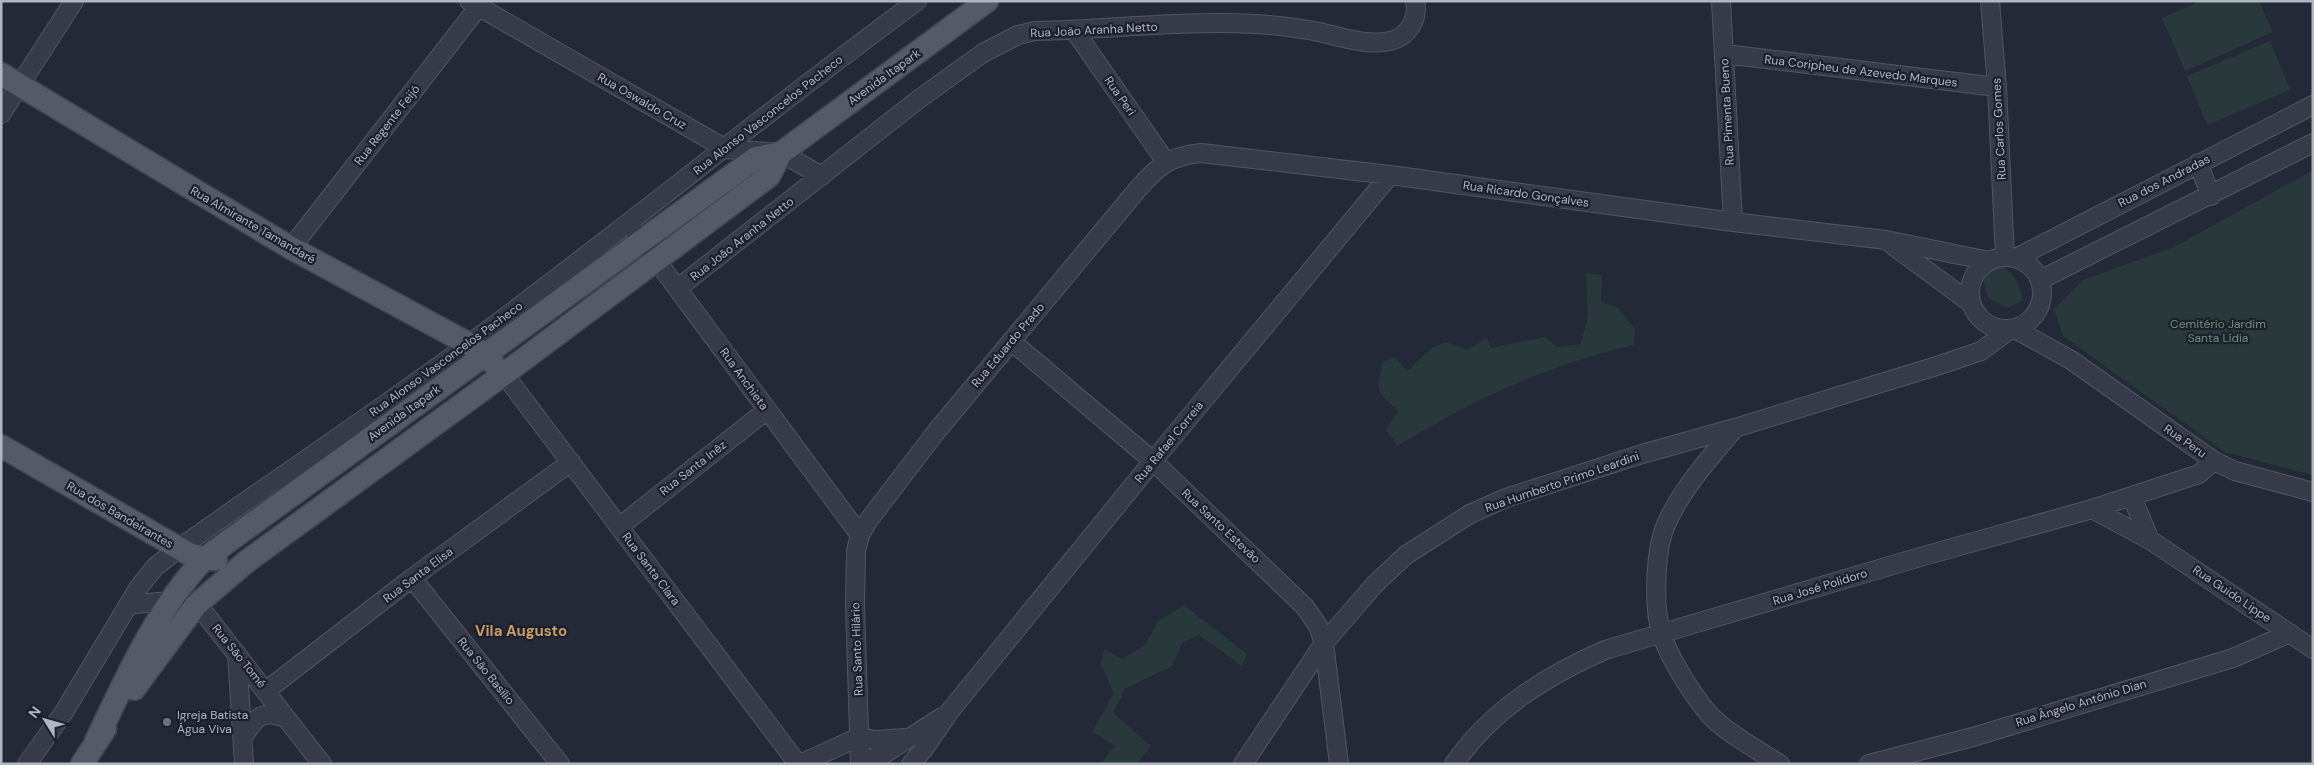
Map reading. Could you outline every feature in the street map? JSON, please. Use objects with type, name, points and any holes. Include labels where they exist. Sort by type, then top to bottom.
[{"type":"main road","name":"Avenida Itapark","points":[[96,741],[120,691],[168,602],[204,559],[476,349],[635,231],[756,158],[781,153],[987,1]]},
{"type":"main road","name":"Rua Almirante Tamandaré","points":[[10,79],[291,248],[476,349],[504,374]]},
{"type":"main road","name":"Avenida Itapark","points":[[82,764],[96,741],[196,606],[246,562],[504,374],[769,176],[781,153]]},
{"type":"main road","points":[[402,448],[480,382],[486,370],[476,349]]},
{"type":"main road","name":"Rua dos Bandeirantes","points":[[1,446],[178,549],[204,559],[222,558],[246,562]]},
{"type":"street","points":[[1,114],[10,79],[74,1]]},
{"type":"street","name":"Rua Alonso Vasconcelos Pacheco","points":[[635,231],[726,149],[856,46],[917,1]]},
{"type":"street","name":"Rua João Aranha Netto","points":[[678,288],[919,99],[983,53],[1018,35],[1036,31],[1209,23],[1256,24],[1308,30],[1378,43],[1392,41],[1408,30],[1414,22],[1416,1]]},
{"type":"street","name":"Rua Pimenta Bueno","points":[[1721,1],[1733,222]]},
{"type":"street","name":"Rua Carlos Gomes","points":[[1990,1],[1997,87],[2003,258]]},
{"type":"street","name":"Rua Oswaldo Cruz","points":[[477,3],[726,149],[781,153],[822,176]]},
{"type":"street","name":"Rua Regente Feijó","points":[[291,248],[477,3]]},
{"type":"street","name":"Rua Peri","points":[[1074,30],[1166,162]]},
{"type":"street","name":"Rua Coripheu de Azevedo Marques","points":[[1724,54],[1997,87]]},
{"type":"street","name":"Rua dos Andradas","points":[[2003,258],[2313,105]]},
{"type":"street","points":[[2040,280],[2211,196],[2313,143]]},
{"type":"street","name":"Rua Ricardo Gonçalves","points":[[1166,162],[1182,155],[1200,154],[1390,175],[1733,222],[1886,240],[2003,258]]},
{"type":"street","name":"Rua Eduardo Prado","points":[[860,535],[868,521],[924,447],[1137,190],[1166,162]]},
{"type":"street","points":[[2198,163],[2211,196]]},
{"type":"street","name":"Rua Rafael Correia","points":[[911,764],[950,711],[1153,461],[1390,175]]},
{"type":"street","name":"Rua Anchieta","points":[[635,231],[860,535]]},
{"type":"street","name":"Rua Ricardo Gonçalves","points":[[1886,240],[1972,304]]},
{"type":"street","points":[[2003,258],[2026,262],[2035,270],[2040,280],[2042,300],[2033,318],[2013,329],[1991,326],[1976,313],[1972,304],[1970,294],[1975,275],[2003,258]]},
{"type":"street","name":"Rua Peru","points":[[2033,318],[2071,360]]},
{"type":"street","points":[[1981,351],[1991,326]]},
{"type":"street","name":"Rua Peru","points":[[2013,329],[2071,360],[2214,462],[2234,471],[2313,492]]},
{"type":"street","name":"Rua Humberto Primo Leardini","points":[[1243,764],[1324,643],[1375,584],[1406,555],[1470,514],[1506,498],[1571,476],[1944,364],[1981,351],[2013,329]]},
{"type":"street","name":"Rua Santo Estevão","points":[[1011,341],[1153,461],[1305,607],[1318,626],[1324,643],[1339,764]]},
{"type":"street","name":"Rua Alonso Vasconcelos Pacheco","points":[[27,764],[64,712],[128,605],[155,568],[178,549],[476,349]]},
{"type":"street","name":"Rua Santa Clara","points":[[504,374],[799,764]]},
{"type":"street","name":"Rua Santa Inêz","points":[[619,527],[767,410]]},
{"type":"street","points":[[1735,428],[1697,473],[1675,506],[1665,528],[1657,557],[1658,600],[1662,635],[1684,678],[1709,715],[1780,764]]},
{"type":"street","name":"Rua Santa Elisa","points":[[267,690],[412,578],[571,462]]},
{"type":"street","name":"Rua José Polidoro","points":[[1454,764],[1489,723],[1529,690],[1564,668],[1605,650],[2132,497],[2199,474],[2214,462]]},
{"type":"street","points":[[2132,497],[2150,540]]},
{"type":"street","name":"Rua Guido Lippe","points":[[2092,509],[2150,540],[2313,649]]},
{"type":"street","name":"Rua Santo Hilário","points":[[860,535],[856,551],[855,588],[860,763]]},
{"type":"street","name":"Rua São Basílio","points":[[412,578],[560,764]]},
{"type":"street","points":[[128,605],[183,602],[196,606]]},
{"type":"street","name":"Rua São Tomé","points":[[196,606],[206,615],[267,690],[322,764]]},
{"type":"street","name":"Rua Ângelo Antônio Dian","points":[[1869,764],[1973,737],[2233,658],[2290,633]]},
{"type":"street","points":[[237,654],[244,764]]},
{"type":"street","name":"Rua Rafael Correia","points":[[860,763],[884,760],[910,738],[950,711]]},
{"type":"street","points":[[243,737],[252,724],[262,715],[270,712],[287,719]]},
{"type":"street","points":[[799,764],[860,737],[876,740],[910,738]]},
{"type":"green space","points":[[2200,1],[2259,1],[2273,32],[2185,71],[2162,18]]},
{"type":"green space","points":[[2270,41],[2290,90],[2207,125],[2187,76]]},
{"type":"green space","name":"Cemitério Jardim Santa Lídia","points":[[2313,170],[2313,475],[2225,452],[2063,336],[2054,309],[2083,280],[2174,247]]},
{"type":"green space","points":[[1990,260],[2004,267],[2013,275],[2019,286],[2023,301],[2007,308],[1988,298],[1983,278],[1984,265]]},
{"type":"green space","points":[[1586,273],[1602,275],[1601,302],[1618,308],[1635,329],[1634,345],[1572,362],[1512,385],[1454,413],[1398,446],[1386,430],[1398,411],[1385,399],[1379,390],[1379,379],[1383,361],[1396,358],[1407,371],[1432,348],[1445,342],[1468,350],[1487,338],[1491,348],[1545,337],[1557,347],[1581,344],[1588,316]]},
{"type":"green space","points":[[1184,605],[1247,654],[1242,666],[1199,635],[1183,642],[1172,666],[1125,689],[1113,713],[1151,746],[1137,764],[1100,764],[1115,746],[1092,732],[1114,693],[1101,665],[1104,649],[1123,659],[1145,645],[1158,621]]},
{"type":"place","name":"Igreja Batista Água Viva","points":[[167,722]]},
{"type":"district","name":"Vila Augusto","points":[[521,631]]}]
